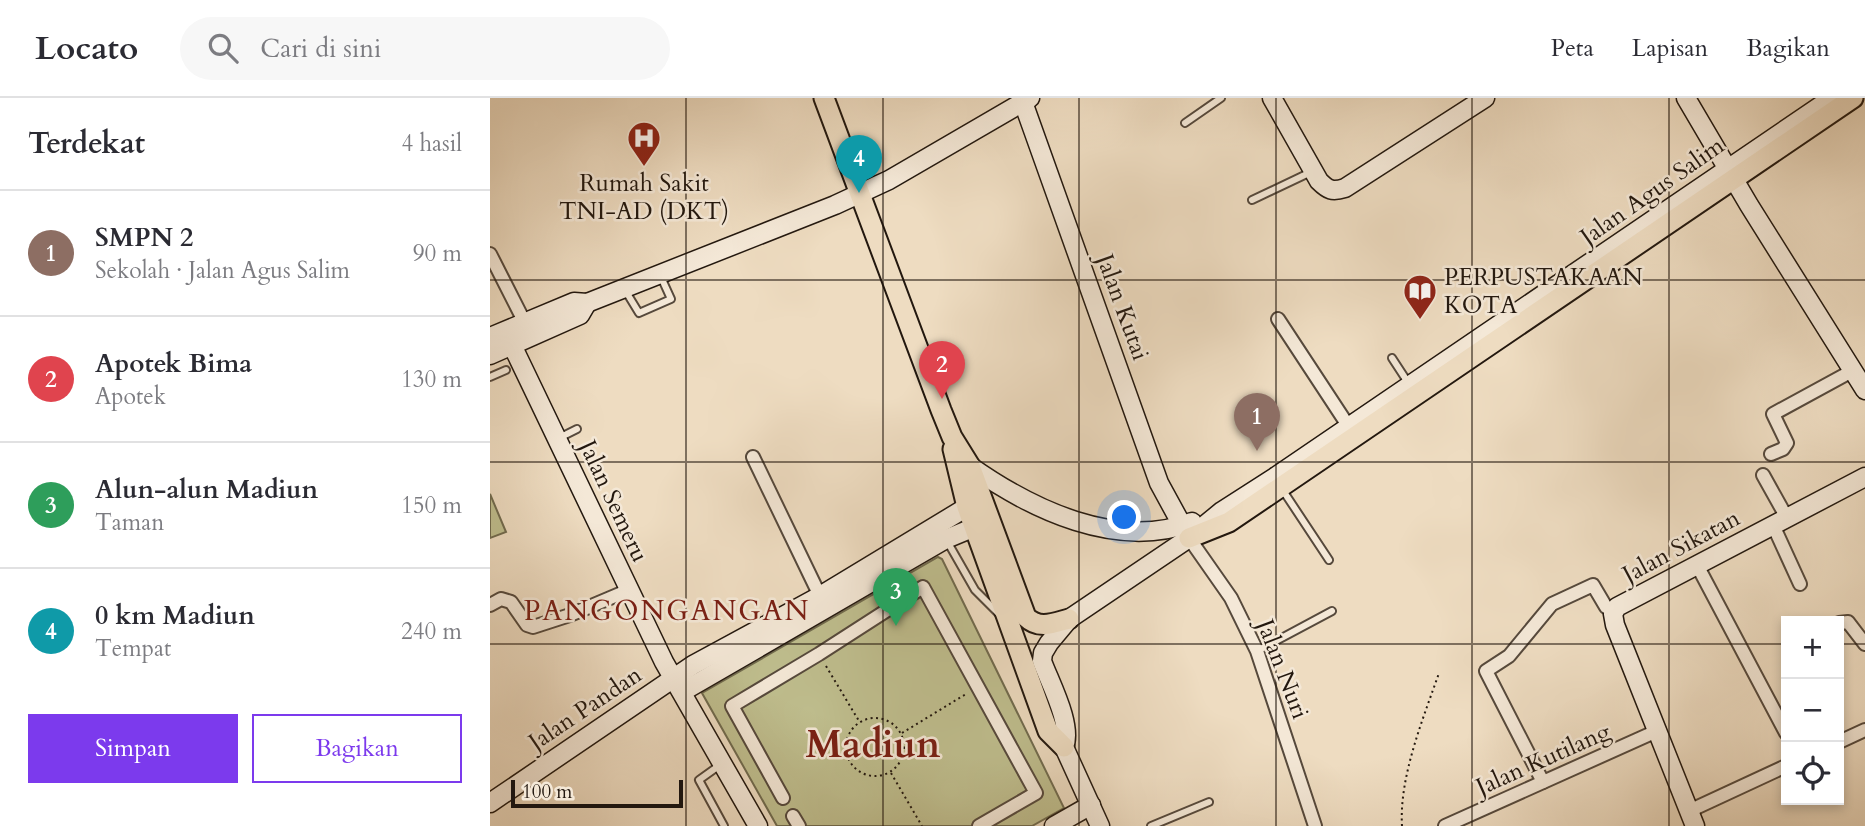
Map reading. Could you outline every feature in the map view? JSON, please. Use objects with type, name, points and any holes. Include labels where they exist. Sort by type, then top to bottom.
[{"type":"main road","points":[[824,98],[952,437],[970,466],[1026,617],[1039,625],[1069,618]]},
{"type":"main road","points":[[1186,532],[1229,522],[1278,482],[1403,395],[1572,283],[1730,173],[1853,98]]},
{"type":"main road","points":[[952,437],[967,507],[1008,622],[1048,732],[1064,747]]},
{"type":"street","points":[[1272,98],[1313,171],[1327,189],[1335,191],[1345,188],[1485,98]]},
{"type":"street","points":[[1686,98],[1865,390]]},
{"type":"street","name":"Jalan Agus Salim","points":[[1730,173],[1832,98]]},
{"type":"street","points":[[490,337],[574,302],[587,303],[624,289],[835,205],[889,180],[1027,100]]},
{"type":"street","name":"Jalan Kutai","points":[[1027,100],[1159,483],[1186,532]]},
{"type":"street","points":[[490,254],[525,324]]},
{"type":"street","points":[[490,355],[580,314],[587,303]]},
{"type":"street","points":[[1278,319],[1349,427]]},
{"type":"street","name":"Jalan Semeru","points":[[512,345],[629,590],[678,685],[758,826]]},
{"type":"street","points":[[1771,454],[1783,449],[1787,443],[1773,414],[1852,371]]},
{"type":"street","points":[[1100,826],[1064,747],[1066,726],[1042,661],[1049,643],[1069,618],[1186,532],[1278,482],[1349,427],[1403,395]]},
{"type":"street","points":[[753,457],[820,596]]},
{"type":"street","points":[[970,466],[1027,502],[1067,517],[1122,530],[1186,532]]},
{"type":"street","points":[[1763,475],[1800,584]]},
{"type":"street","name":"Jalan Sikatan","points":[[1692,818],[1615,625],[1614,612],[1617,607],[1865,477]]},
{"type":"street","points":[[678,685],[967,507]]},
{"type":"street","points":[[678,685],[946,538],[975,527]]},
{"type":"street","name":"Jalan Nuri","points":[[1186,532],[1231,598],[1257,651],[1315,826]]},
{"type":"street","points":[[1698,565],[1781,723]]},
{"type":"street","points":[[1542,782],[1486,671],[1509,656],[1552,604],[1593,585],[1606,607],[1614,612]]},
{"type":"street","points":[[783,798],[732,706],[923,587],[1036,793],[979,826]]},
{"type":"street","points":[[490,605],[506,599],[527,625],[533,627],[570,615],[629,590]]},
{"type":"street","points":[[1844,622],[1848,622],[1865,644]]},
{"type":"street","name":"Jalan Pandan","points":[[490,803],[678,685]]},
{"type":"street","name":"Jalan Kutilang","points":[[1445,826],[1659,730]]},
{"type":"street","points":[[1844,740],[1865,730]]},
{"type":"street","points":[[1692,818],[1781,769]]},
{"type":"street","points":[[1054,826],[1091,805]]},
{"type":"lane","points":[[1185,123],[1220,98]]},
{"type":"lane","points":[[1252,200],[1313,171]]},
{"type":"lane","points":[[624,289],[639,313],[671,299],[660,274]]},
{"type":"lane","points":[[1392,358],[1403,395]]},
{"type":"lane","points":[[490,377],[506,370]]},
{"type":"lane","points":[[557,438],[577,429]]},
{"type":"lane","points":[[1278,482],[1329,561]]},
{"type":"lane","points":[[946,538],[975,590],[1008,622]]},
{"type":"lane","points":[[1257,651],[1332,611]]},
{"type":"lane","points":[[723,763],[699,780],[724,826]]},
{"type":"lane","points":[[1152,826],[1209,802]]},
{"type":"path","points":[[819,654],[859,722]]},
{"type":"path","points":[[1402,826],[1405,788],[1438,673]]},
{"type":"path","points":[[901,734],[979,687]]},
{"type":"path","points":[[872,718],[886,720],[901,734],[904,740],[903,755],[891,772],[877,776],[864,773],[849,759],[847,739],[859,722],[872,718]]},
{"type":"path","points":[[891,772],[922,826]]},
{"type":"shaded area","points":[[490,494],[506,532],[490,538]]},
{"type":"shaded area","points":[[938,557],[942,559],[1064,808],[1032,826],[777,826],[702,693]]},
{"type":"place","name":"Rumah Sakit TNI-AD (DKT)","points":[[644,168]]},
{"type":"place","name":"0 km Madiun","points":[[859,193]]},
{"type":"place","name":"PERPUSTAKAAN KOTA","points":[[1420,321]]},
{"type":"place","name":"Apotek Bima","points":[[942,399]]},
{"type":"place","name":"SMPN 2","points":[[1257,451]]},
{"type":"place","name":"Alun-alun Madiun","points":[[896,626]]},
{"type":"district","name":"PANGONGANGAN","points":[[667,610]]},
{"type":"district","name":"Madiun","points":[[873,744]]}]
